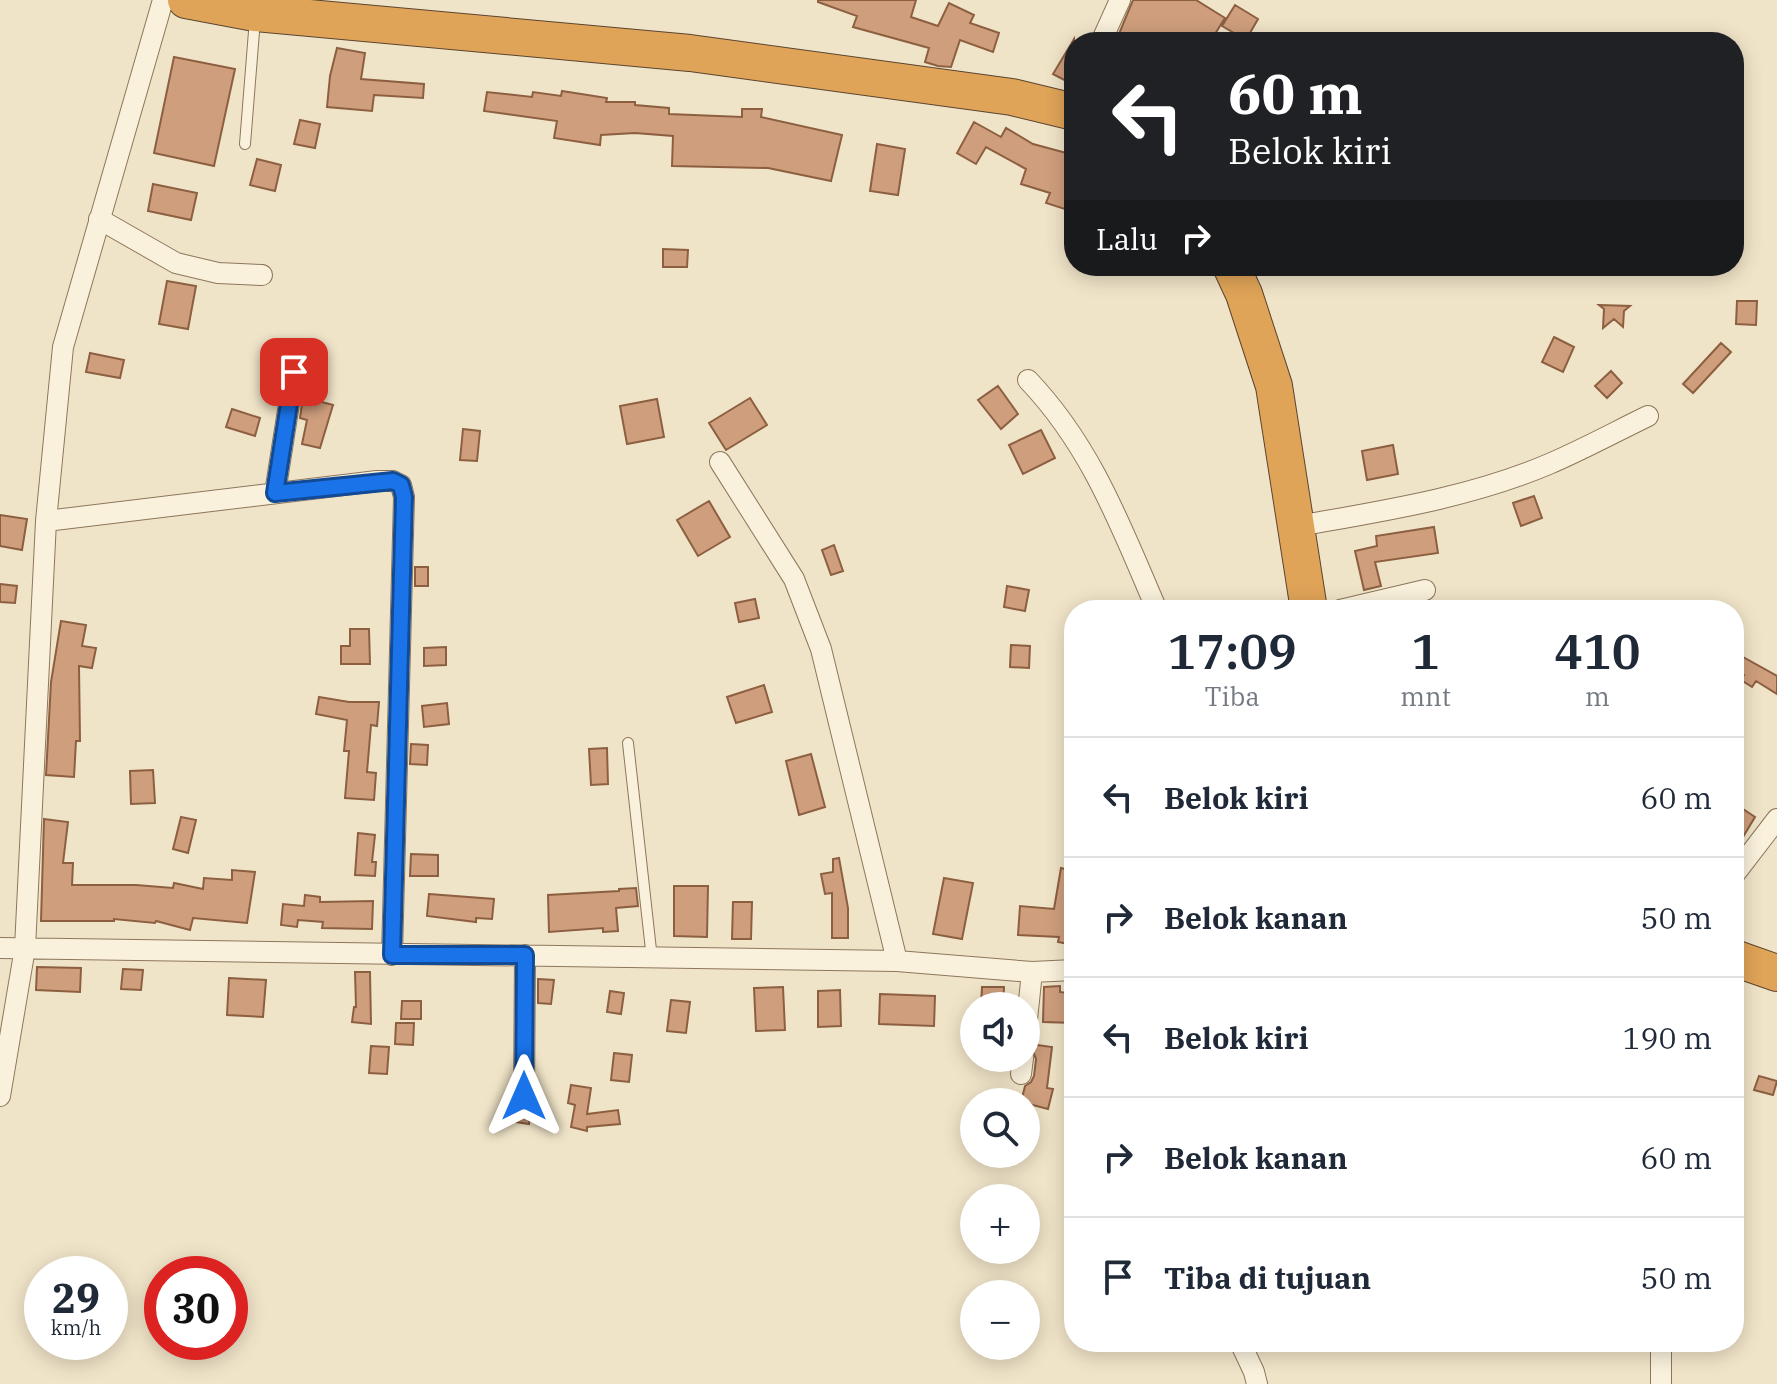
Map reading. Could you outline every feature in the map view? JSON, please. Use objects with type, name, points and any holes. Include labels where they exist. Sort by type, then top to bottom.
[{"type":"highway","points":[[186,0],[255,13],[350,16],[690,53],[1064,106]]},
{"type":"highway","points":[[1236,276],[1274,386],[1312,600]]},
{"type":"highway","points":[[1744,961],[1777,973]]},
{"type":"street","points":[[0,1096],[25,948],[46,521],[63,347],[163,0]]},
{"type":"street","points":[[1106,32],[1120,0]]},
{"type":"street","points":[[99,219],[176,263],[218,273],[262,275]]},
{"type":"street","points":[[275,493],[294,372]]},
{"type":"street","points":[[1028,380],[1054,407],[1104,486],[1153,600]]},
{"type":"street","points":[[1298,526],[1409,506],[1472,490],[1548,465],[1648,416]]},
{"type":"street","points":[[720,462],[794,579],[821,649],[897,961]]},
{"type":"street","points":[[46,521],[393,481],[401,485],[404,497],[392,955]]},
{"type":"street","points":[[1370,600],[1425,590]]},
{"type":"street","points":[[1744,862],[1777,819]]},
{"type":"street","points":[[0,948],[897,961],[1032,972],[1064,970]]},
{"type":"street","points":[[524,1096],[525,955]]},
{"type":"street","points":[[1030,992],[1032,972]]},
{"type":"street","points":[[1245,1352],[1257,1384]]},
{"type":"street","points":[[1661,1352],[1661,1384]]},
{"type":"lane","points":[[245,144],[255,13]]},
{"type":"lane","points":[[628,743],[652,959]]},
{"type":"building","points":[[818,0],[916,0],[911,17],[938,26],[949,3],[974,15],[970,23],[999,33],[993,52],[960,40],[951,67],[938,66],[925,62],[929,48],[853,27],[857,16]]},
{"type":"building","points":[[1133,0],[1196,0],[1225,18],[1216,32],[1120,32]]},
{"type":"building","points":[[1235,5],[1258,19],[1251,32],[1232,32],[1222,26]]},
{"type":"building","points":[[337,48],[365,53],[361,79],[424,84],[423,98],[374,95],[372,111],[327,107]]},
{"type":"building","points":[[1064,56],[1064,80],[1053,74]]},
{"type":"building","points":[[174,57],[235,69],[214,166],[154,153]]},
{"type":"building","points":[[562,91],[607,98],[606,102],[635,102],[635,105],[669,108],[669,114],[742,117],[742,109],[762,109],[761,117],[842,135],[831,181],[768,168],[672,166],[673,136],[635,133],[601,135],[600,145],[554,138],[557,121],[484,111],[487,92],[532,97],[533,92],[561,96]]},
{"type":"building","points":[[300,120],[320,124],[315,148],[294,144]]},
{"type":"building","points":[[974,122],[1001,137],[1006,128],[1033,144],[1064,152],[1064,209],[1046,203],[1050,193],[1021,184],[1026,169],[986,147],[976,164],[957,153]]},
{"type":"building","points":[[877,144],[905,149],[898,195],[870,191]]},
{"type":"building","points":[[257,159],[281,165],[275,191],[250,185]]},
{"type":"building","points":[[153,184],[197,193],[191,220],[148,211]]},
{"type":"building","points":[[663,249],[688,250],[687,267],[663,267]]},
{"type":"building","points":[[167,281],[196,286],[188,329],[159,324]]},
{"type":"building","points":[[1737,301],[1757,301],[1756,325],[1736,324]]},
{"type":"building","points":[[1599,305],[1630,306],[1624,311],[1623,327],[1614,319],[1603,328],[1604,309]]},
{"type":"building","points":[[1554,337],[1574,347],[1563,372],[1542,362]]},
{"type":"building","points":[[1721,343],[1731,352],[1693,393],[1683,384]]},
{"type":"building","points":[[90,353],[124,360],[120,378],[86,372]]},
{"type":"building","points":[[1611,371],[1622,383],[1607,398],[1595,386]]},
{"type":"building","points":[[998,386],[1018,414],[1001,429],[978,400]]},
{"type":"building","points":[[303,397],[333,405],[320,448],[302,444],[307,420],[300,418]]},
{"type":"building","points":[[750,398],[767,425],[726,450],[709,423]]},
{"type":"building","points":[[657,399],[664,437],[627,444],[620,406]]},
{"type":"building","points":[[232,409],[260,418],[255,436],[226,427]]},
{"type":"building","points":[[463,429],[480,431],[477,461],[460,460]]},
{"type":"building","points":[[1041,430],[1055,458],[1023,474],[1009,445]]},
{"type":"building","points":[[1393,445],[1398,474],[1367,480],[1362,451]]},
{"type":"building","points":[[1534,496],[1542,518],[1521,526],[1513,503]]},
{"type":"building","points":[[709,501],[730,537],[698,556],[677,520]]},
{"type":"building","points":[[0,515],[27,519],[22,550],[0,546]]},
{"type":"building","points":[[1434,527],[1438,553],[1375,562],[1381,586],[1364,590],[1355,551],[1377,546],[1376,536]]},
{"type":"building","points":[[834,545],[843,571],[831,575],[822,550]]},
{"type":"building","points":[[415,567],[428,567],[428,586],[415,586]]},
{"type":"building","points":[[0,584],[17,586],[15,603],[0,602]]},
{"type":"building","points":[[1007,586],[1029,590],[1025,611],[1004,607]]},
{"type":"building","points":[[755,599],[759,618],[739,622],[735,603]]},
{"type":"building","points":[[61,621],[86,625],[82,646],[96,648],[92,668],[79,666],[80,741],[76,741],[74,777],[46,775],[51,682]]},
{"type":"building","points":[[350,629],[369,629],[370,664],[341,664],[341,646],[350,646]]},
{"type":"building","points":[[1011,645],[1030,646],[1029,668],[1010,667]]},
{"type":"building","points":[[446,647],[446,665],[424,666],[424,648]]},
{"type":"building","points":[[1744,658],[1777,676],[1777,694],[1756,681],[1752,687],[1744,682]]},
{"type":"building","points":[[764,685],[772,712],[736,723],[727,697]]},
{"type":"building","points":[[319,697],[349,702],[379,702],[377,726],[371,725],[367,772],[376,773],[374,800],[345,798],[349,751],[344,751],[347,720],[316,714]]},
{"type":"building","points":[[447,703],[449,724],[424,727],[422,706]]},
{"type":"building","points":[[411,744],[428,745],[427,765],[410,764]]},
{"type":"building","points":[[607,748],[608,784],[591,785],[589,749]]},
{"type":"building","points":[[811,754],[825,807],[799,815],[786,761]]},
{"type":"building","points":[[153,770],[155,803],[131,804],[130,771]]},
{"type":"building","points":[[1744,810],[1755,817],[1744,835]]},
{"type":"building","points":[[181,817],[196,820],[188,853],[173,849]]},
{"type":"building","points":[[44,819],[68,822],[63,863],[73,863],[72,885],[173,888],[174,883],[203,889],[204,878],[232,880],[232,870],[255,872],[247,923],[193,918],[190,930],[156,921],[41,921]]},
{"type":"building","points":[[358,833],[375,835],[372,862],[376,862],[375,876],[355,875]]},
{"type":"building","points":[[411,854],[438,855],[438,876],[410,876]]},
{"type":"building","points":[[839,858],[848,908],[848,938],[832,938],[832,893],[825,894],[821,874],[833,872],[833,859]]},
{"type":"building","points":[[1061,868],[1064,869],[1064,943],[1058,942],[1059,937],[1018,935],[1020,906],[1054,909]]},
{"type":"building","points":[[944,878],[973,883],[962,939],[933,934]]},
{"type":"building","points":[[674,886],[708,886],[707,937],[674,936]]},
{"type":"building","points":[[636,888],[638,906],[616,908],[618,931],[603,932],[603,928],[549,932],[548,895]]},
{"type":"building","points":[[429,894],[494,899],[492,919],[476,918],[476,922],[427,916]]},
{"type":"building","points":[[305,895],[320,897],[320,902],[373,901],[372,929],[322,928],[323,922],[298,920],[297,927],[281,925],[283,904],[304,906]]},
{"type":"building","points":[[733,902],[752,902],[751,939],[732,939]]},
{"type":"building","points":[[37,967],[81,968],[80,992],[36,990]]},
{"type":"building","points":[[123,969],[143,970],[141,990],[121,989]]},
{"type":"building","points":[[355,972],[370,972],[371,1024],[352,1022],[356,1007]]},
{"type":"building","points":[[229,978],[266,980],[263,1017],[227,1015]]},
{"type":"building","points":[[538,979],[554,980],[551,1004],[538,1003]]},
{"type":"building","points":[[1060,986],[1060,992],[1064,993],[1064,1023],[1043,1022],[1044,987]]},
{"type":"building","points":[[783,987],[785,1030],[756,1031],[754,988]]},
{"type":"building","points":[[982,987],[1004,987],[1004,992],[982,992]]},
{"type":"building","points":[[840,990],[841,1026],[818,1027],[818,991]]},
{"type":"building","points":[[610,991],[624,993],[621,1014],[607,1012]]},
{"type":"building","points":[[880,994],[935,996],[934,1026],[879,1024]]},
{"type":"building","points":[[671,1000],[690,1002],[686,1033],[667,1031]]},
{"type":"building","points":[[402,1001],[421,1001],[421,1019],[401,1019]]},
{"type":"building","points":[[396,1023],[414,1023],[413,1045],[395,1044]]},
{"type":"building","points":[[1040,1045],[1052,1047],[1047,1088],[1053,1089],[1048,1109],[1040,1107],[1040,1088],[1024,1088],[1034,1072],[1040,1072]]},
{"type":"building","points":[[371,1046],[389,1047],[387,1074],[369,1073]]},
{"type":"building","points":[[614,1053],[632,1055],[629,1082],[611,1080]]},
{"type":"building","points":[[1759,1076],[1777,1081],[1773,1095],[1754,1090]]},
{"type":"building","points":[[571,1085],[591,1088],[587,1114],[618,1110],[620,1124],[587,1127],[587,1131],[571,1127],[575,1105],[568,1103]]},
{"type":"building","points":[[516,1106],[523,1109],[531,1107],[529,1124],[515,1122]]},
{"type":"route","points":[[294,372],[275,493],[393,481],[401,485],[404,497],[392,955],[525,955],[524,1096]]}]
